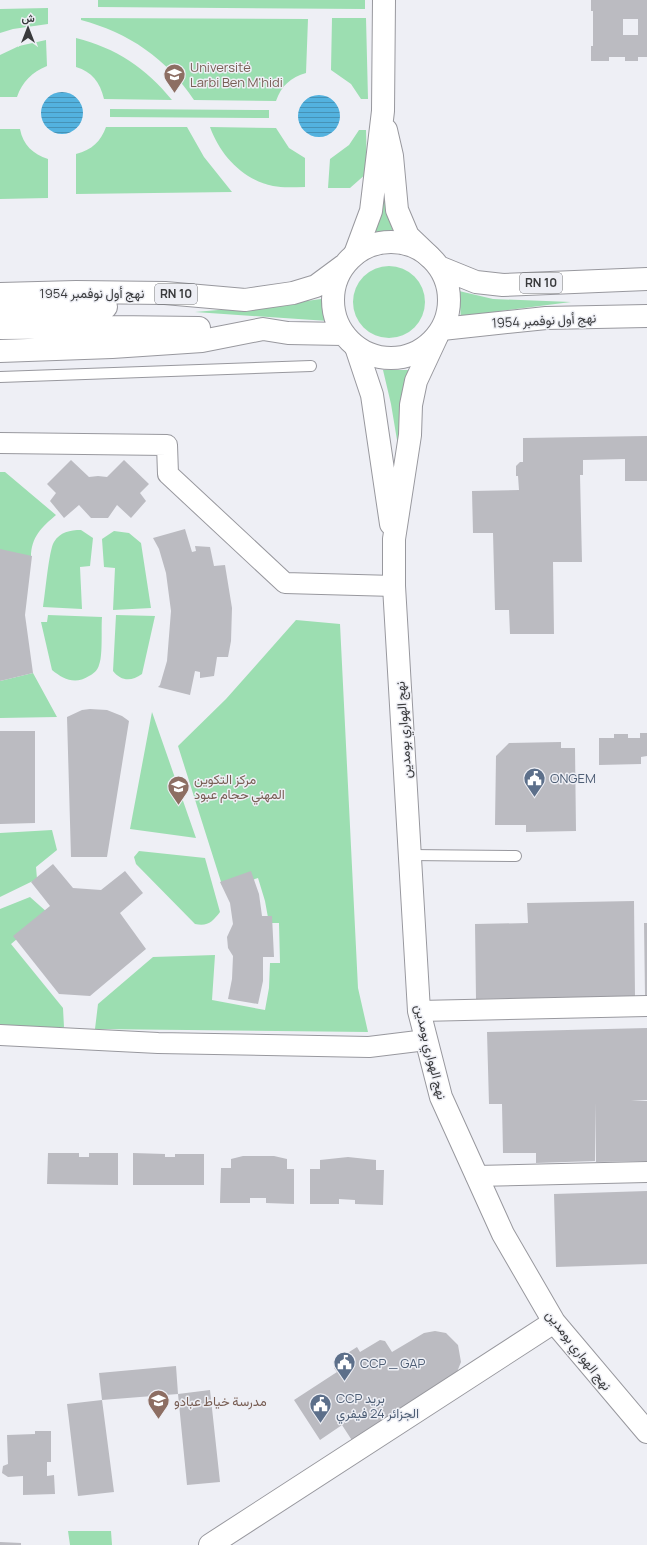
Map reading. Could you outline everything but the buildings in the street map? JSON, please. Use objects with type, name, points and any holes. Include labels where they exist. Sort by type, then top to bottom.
[{"type":"main road","points":[[384,0],[383,111],[371,211],[350,260],[336,281],[332,299],[335,317],[349,340],[372,395],[380,443],[384,486],[394,539]]},
{"type":"main road","points":[[383,111],[392,156],[397,210],[408,236],[434,262],[446,281],[449,298],[448,314],[416,381],[411,405],[410,436],[394,539]]},
{"type":"main road","points":[[350,260],[369,246],[385,242],[401,243],[417,248],[434,262]]},
{"type":"main road","name":"نهج أول نوفمبر 1954","points":[[0,294],[76,292],[166,293],[244,300],[293,293],[316,286],[350,260]]},
{"type":"main road","name":"RN 10","points":[[434,262],[476,282],[503,285],[647,279]]},
{"type":"main road","name":"RN 10","points":[[0,310],[197,304],[244,300]]},
{"type":"main road","name":"نهج أول نوفمبر 1954","points":[[439,333],[546,318],[647,316]]},
{"type":"main road","points":[[0,328],[112,327],[263,329],[349,340],[372,355],[390,358],[407,356],[424,348],[439,333]]},
{"type":"main road","points":[[0,351],[112,347],[202,341],[263,329]]},
{"type":"main road","name":"نهج الهواري بومدين","points":[[394,539],[394,586],[419,1011],[441,1097],[503,1234],[554,1322],[643,1424]]},
{"type":"main road","points":[[210,1545],[554,1322]]},
{"type":"street","points":[[0,443],[167,445],[168,474],[285,583],[394,586]]},
{"type":"street","points":[[419,1011],[647,1006]]},
{"type":"street","points":[[0,1035],[158,1043],[369,1047],[426,1040]]},
{"type":"street","points":[[476,1176],[647,1172]]},
{"type":"lane","points":[[0,377],[311,366]]},
{"type":"lane","points":[[410,855],[516,856]]},
{"type":"green space","points":[[98,0],[365,0],[365,9],[98,7]]},
{"type":"green space","points":[[48,8],[48,24],[13,29],[0,33],[0,9]]},
{"type":"green space","points":[[81,18],[308,19],[306,73],[287,83],[276,101],[194,100],[171,72],[145,49],[115,32],[81,20]]},
{"type":"green space","points":[[332,18],[366,18],[368,99],[361,99],[351,84],[331,70]]},
{"type":"green space","points":[[76,38],[104,47],[129,61],[152,78],[172,100],[104,99],[98,83],[94,78],[87,72],[76,67]]},
{"type":"green space","points":[[46,40],[47,66],[32,74],[28,78],[17,97],[0,97],[0,55],[19,46]]},
{"type":"green space","points":[[110,109],[269,110],[269,118],[110,117]]},
{"type":"green space","points":[[106,127],[187,127],[204,157],[232,192],[76,194],[76,154],[87,150],[99,141]]},
{"type":"green space","points":[[210,127],[276,128],[289,148],[305,158],[305,187],[273,186],[252,178],[234,165],[226,156],[214,137]]},
{"type":"green space","points":[[0,129],[20,129],[21,135],[26,144],[33,152],[48,159],[48,198],[0,199]]},
{"type":"green space","points":[[359,130],[366,130],[367,173],[350,188],[328,188],[330,159],[349,145]]},
{"type":"green space","points":[[386,177],[389,214],[395,242],[373,240]]},
{"type":"green space","points":[[389,266],[409,272],[419,282],[425,302],[419,322],[409,332],[389,338],[369,332],[359,322],[353,302],[359,282],[369,272]]},
{"type":"green space","points":[[459,291],[493,299],[571,302],[500,311],[461,320]]},
{"type":"green space","points":[[328,298],[328,321],[195,312],[278,305]]},
{"type":"green space","points":[[383,370],[411,370],[400,458],[391,404]]},
{"type":"green space","points":[[0,472],[5,472],[56,515],[42,528],[35,538],[31,557],[0,550]]},
{"type":"green space","points":[[73,530],[81,530],[93,538],[90,566],[80,567],[82,609],[43,607],[52,546],[56,539],[62,534]]},
{"type":"green space","points":[[114,531],[129,533],[141,543],[151,608],[113,610],[115,568],[104,567],[102,539]]},
{"type":"green space","points":[[48,615],[102,617],[100,661],[98,669],[94,673],[84,679],[69,680],[52,670],[41,622],[47,622]]},
{"type":"green space","points":[[116,615],[155,616],[142,674],[138,677],[126,679],[119,677],[113,671]]},
{"type":"green space","points":[[296,620],[340,624],[358,988],[368,1032],[95,1029],[98,1004],[153,957],[215,955],[212,1000],[265,1010],[269,988],[270,963],[280,963],[279,923],[269,923],[265,901],[258,878],[226,888],[222,885],[178,746],[226,699]]},
{"type":"green space","points":[[33,673],[57,717],[0,718],[0,681]]},
{"type":"green space","points":[[152,712],[196,838],[130,829]]},
{"type":"green space","points":[[52,830],[57,850],[36,867],[37,879],[0,897],[0,833]]},
{"type":"green space","points":[[139,851],[205,858],[220,912],[207,924],[195,924],[136,864],[134,857]]},
{"type":"green space","points":[[30,897],[48,913],[11,944],[63,1008],[64,1027],[0,1027],[0,909]]},
{"type":"green space","points":[[68,1531],[111,1531],[112,1545],[70,1545]]},
{"type":"water","points":[[58,92],[66,92],[74,95],[80,101],[83,113],[80,125],[74,131],[66,134],[58,134],[50,131],[44,125],[41,117],[41,109],[44,101],[50,95]]},
{"type":"water","points":[[315,95],[323,95],[331,98],[337,104],[340,116],[337,128],[331,134],[323,137],[315,137],[307,134],[301,128],[298,120],[298,112],[301,104],[307,98]]},
{"type":"place","name":"Université Larbi Ben M'hidi","points":[[174,94]]},
{"type":"place","name":"ONGEM","points":[[534,798]]},
{"type":"place","name":"مركز التكوين المهني حجام عبود","points":[[179,806]]},
{"type":"place","name":"CCP _ GAP","points":[[344,1382]]},
{"type":"place","name":"مدرسة خياط عبادو","points":[[158,1420]]},
{"type":"place","name":"CCP بريد الجزائر 24 فيفري","points":[[321,1424]]}]
